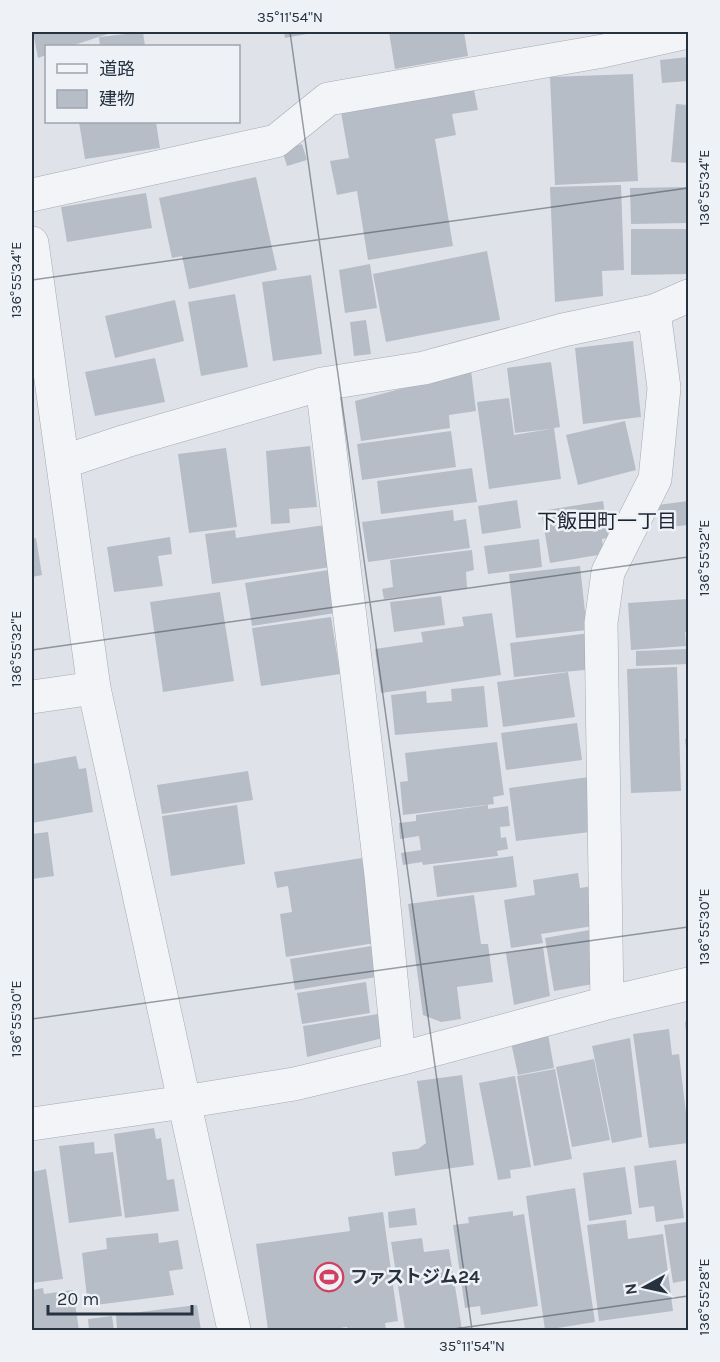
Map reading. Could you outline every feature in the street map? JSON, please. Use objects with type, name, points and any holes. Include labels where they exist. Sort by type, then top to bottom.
[{"type":"street","points":[[32,195],[276,141],[328,99],[603,51],[688,32]]},
{"type":"street","points":[[32,243],[94,688],[234,1330]]},
{"type":"street","points":[[63,462],[126,441],[322,384],[424,368],[563,330],[654,311],[688,296]]},
{"type":"street","points":[[608,1004],[601,622],[608,572],[655,479],[664,388],[654,311]]},
{"type":"street","points":[[322,384],[381,875],[399,1059]]},
{"type":"street","points":[[32,697],[94,688]]},
{"type":"street","points":[[32,1124],[294,1083],[399,1059],[688,984]]},
{"type":"building","points":[[33,32],[114,32],[74,45],[45,45],[45,55],[38,58]]},
{"type":"building","points":[[143,32],[145,45],[100,45],[99,37]]},
{"type":"building","points":[[284,32],[312,32],[312,33],[285,38]]},
{"type":"building","points":[[389,32],[464,32],[468,56],[395,69]]},
{"type":"building","points":[[688,57],[688,81],[662,83],[660,60]]},
{"type":"building","points":[[633,74],[638,181],[555,185],[550,77]]},
{"type":"building","points":[[474,90],[478,110],[452,114],[456,135],[435,139],[453,246],[368,260],[357,191],[337,195],[330,161],[349,158],[341,112]]},
{"type":"building","points":[[676,104],[688,105],[688,163],[671,162]]},
{"type":"building","points":[[79,123],[156,123],[160,148],[85,159]]},
{"type":"building","points":[[302,144],[307,160],[287,166],[282,150]]},
{"type":"building","points":[[256,177],[277,270],[189,289],[182,256],[172,258],[159,198]]},
{"type":"building","points":[[621,185],[624,270],[602,271],[603,296],[555,302],[550,187]]},
{"type":"building","points":[[688,187],[688,223],[631,224],[630,188]]},
{"type":"building","points":[[146,193],[152,228],[67,242],[61,207]]},
{"type":"building","points":[[631,229],[688,229],[688,274],[631,275]]},
{"type":"building","points":[[487,251],[500,320],[386,342],[373,274]]},
{"type":"building","points":[[370,264],[377,308],[345,313],[339,270]]},
{"type":"building","points":[[311,275],[322,354],[273,361],[262,282]]},
{"type":"building","points":[[235,294],[248,367],[201,376],[188,302]]},
{"type":"building","points":[[175,300],[184,341],[115,358],[105,316]]},
{"type":"building","points":[[366,320],[371,354],[354,356],[350,322]]},
{"type":"building","points":[[633,341],[641,417],[583,424],[575,348]]},
{"type":"building","points":[[155,358],[165,402],[95,416],[85,372]]},
{"type":"building","points":[[551,362],[560,427],[554,428],[561,479],[489,489],[477,402],[509,398],[514,435],[550,429],[515,433],[507,368]]},
{"type":"building","points":[[471,370],[476,411],[449,415],[450,428],[361,441],[355,401]]},
{"type":"building","points":[[625,421],[636,470],[578,485],[566,435]]},
{"type":"building","points":[[451,431],[456,467],[362,480],[357,444]]},
{"type":"building","points":[[310,446],[317,507],[289,509],[290,523],[271,524],[266,451]]},
{"type":"building","points":[[226,448],[237,527],[189,533],[178,454]]},
{"type":"building","points":[[472,468],[477,502],[381,514],[377,481]]},
{"type":"building","points":[[517,500],[521,528],[482,534],[478,506]]},
{"type":"building","points":[[603,501],[609,538],[602,539],[604,554],[550,563],[541,511]]},
{"type":"building","points":[[688,501],[688,525],[661,528],[658,505]]},
{"type":"building","points":[[453,510],[454,521],[466,519],[470,548],[368,562],[362,522]]},
{"type":"building","points":[[325,525],[331,567],[212,584],[205,534],[235,530],[236,538]]},
{"type":"building","points":[[170,537],[172,554],[158,556],[163,586],[114,592],[107,547]]},
{"type":"building","points":[[36,538],[42,575],[32,577],[32,539]]},
{"type":"building","points":[[539,539],[542,567],[488,574],[484,546]]},
{"type":"building","points":[[472,550],[474,570],[466,572],[467,588],[384,599],[382,589],[393,587],[390,560]]},
{"type":"building","points":[[580,566],[587,630],[516,638],[509,574]]},
{"type":"building","points":[[329,570],[335,613],[252,626],[245,583]]},
{"type":"building","points":[[220,592],[234,681],[163,692],[150,602]]},
{"type":"building","points":[[441,596],[445,625],[394,632],[390,602]]},
{"type":"building","points":[[688,599],[686,646],[631,650],[628,603]]},
{"type":"building","points":[[492,613],[501,675],[381,693],[375,649],[423,642],[421,632],[464,626],[462,617]]},
{"type":"building","points":[[331,617],[340,674],[261,686],[252,628]]},
{"type":"building","points":[[590,633],[594,669],[514,677],[510,643]]},
{"type":"building","points":[[688,649],[688,664],[636,666],[636,651]]},
{"type":"building","points":[[677,667],[681,791],[631,793],[627,669]]},
{"type":"building","points":[[568,672],[575,717],[503,727],[497,682]]},
{"type":"building","points":[[484,686],[488,727],[395,735],[391,695],[426,691],[427,703],[452,701],[451,689]]},
{"type":"building","points":[[577,723],[582,760],[506,770],[501,733]]},
{"type":"building","points":[[685,739],[688,739],[688,757],[687,757]]},
{"type":"building","points":[[497,742],[504,795],[493,797],[494,804],[403,815],[400,782],[408,781],[405,753]]},
{"type":"building","points":[[76,756],[79,769],[86,768],[93,812],[32,823],[32,764]]},
{"type":"building","points":[[248,771],[253,800],[162,814],[157,785]]},
{"type":"building","points":[[596,776],[598,831],[516,841],[509,788]]},
{"type":"building","points":[[237,805],[245,864],[171,876],[162,816]]},
{"type":"building","points":[[488,805],[488,809],[508,806],[510,826],[500,827],[501,838],[506,837],[508,849],[497,851],[498,856],[423,865],[422,862],[403,865],[401,853],[421,850],[419,836],[400,839],[399,823],[416,821],[416,815]]},
{"type":"building","points":[[48,832],[54,876],[32,879],[32,834]]},
{"type":"building","points":[[513,856],[517,887],[437,897],[433,866]]},
{"type":"building","points":[[362,858],[375,943],[286,957],[280,914],[292,912],[288,886],[277,888],[274,872]]},
{"type":"building","points":[[578,873],[580,888],[593,886],[600,925],[541,934],[543,943],[511,948],[504,900],[535,895],[533,880]]},
{"type":"building","points":[[474,895],[481,944],[488,944],[493,982],[457,987],[461,1019],[441,1022],[423,1015],[408,904]]},
{"type":"building","points":[[595,929],[593,984],[554,991],[545,938]]},
{"type":"building","points":[[378,945],[383,976],[295,990],[290,959]]},
{"type":"building","points":[[543,947],[550,996],[514,1005],[506,953]]},
{"type":"building","points":[[366,982],[370,1013],[302,1024],[297,993]]},
{"type":"building","points":[[391,1012],[383,1038],[307,1057],[303,1026]]},
{"type":"building","points":[[688,1021],[688,1040],[687,1040],[685,1022]]},
{"type":"building","points":[[669,1029],[672,1055],[679,1054],[688,1143],[649,1148],[633,1034]]},
{"type":"building","points":[[548,1034],[554,1068],[518,1075],[511,1042]]},
{"type":"building","points":[[630,1038],[642,1137],[612,1143],[592,1046]]},
{"type":"building","points":[[594,1059],[610,1140],[572,1147],[556,1067]]},
{"type":"building","points":[[555,1069],[572,1159],[534,1166],[517,1076]]},
{"type":"building","points":[[462,1075],[474,1165],[395,1176],[392,1152],[418,1149],[426,1143],[417,1081]]},
{"type":"building","points":[[515,1076],[531,1167],[510,1170],[511,1178],[498,1180],[479,1083]]},
{"type":"building","points":[[154,1128],[156,1139],[161,1138],[167,1180],[174,1179],[179,1211],[125,1218],[114,1134]]},
{"type":"building","points":[[94,1142],[95,1154],[113,1152],[122,1216],[69,1223],[59,1146]]},
{"type":"building","points":[[676,1160],[684,1218],[656,1222],[654,1206],[639,1208],[634,1166]]},
{"type":"building","points":[[625,1167],[632,1214],[589,1221],[583,1173]]},
{"type":"building","points":[[46,1169],[63,1279],[32,1283],[32,1172]]},
{"type":"building","points":[[575,1188],[595,1322],[545,1330],[526,1196]]},
{"type":"building","points":[[415,1208],[417,1225],[389,1228],[388,1212]]},
{"type":"building","points":[[513,1211],[513,1216],[524,1214],[538,1306],[481,1315],[480,1306],[465,1308],[453,1225],[469,1223],[468,1217]]},
{"type":"building","points":[[383,1212],[398,1321],[385,1323],[386,1330],[348,1330],[347,1327],[326,1330],[268,1330],[256,1244],[350,1231],[348,1217]]},
{"type":"building","points":[[626,1220],[628,1239],[663,1234],[673,1311],[599,1321],[587,1225]]},
{"type":"building","points":[[686,1222],[688,1280],[673,1283],[664,1225]]},
{"type":"building","points":[[158,1233],[159,1243],[178,1240],[183,1269],[169,1271],[174,1295],[88,1306],[82,1253],[107,1249],[106,1238]]},
{"type":"building","points":[[422,1238],[424,1252],[449,1249],[462,1330],[405,1330],[391,1242]]},
{"type":"building","points":[[43,1288],[44,1294],[73,1290],[79,1330],[32,1330],[32,1290]]},
{"type":"building","points":[[197,1305],[201,1330],[117,1330],[116,1315]]},
{"type":"building","points":[[112,1316],[114,1330],[89,1330],[88,1319]]},
{"type":"place","name":"ファストジム24","points":[[329,1277]]},
{"type":"district","name":"下飯田町一丁目","points":[[607,521]]}]
